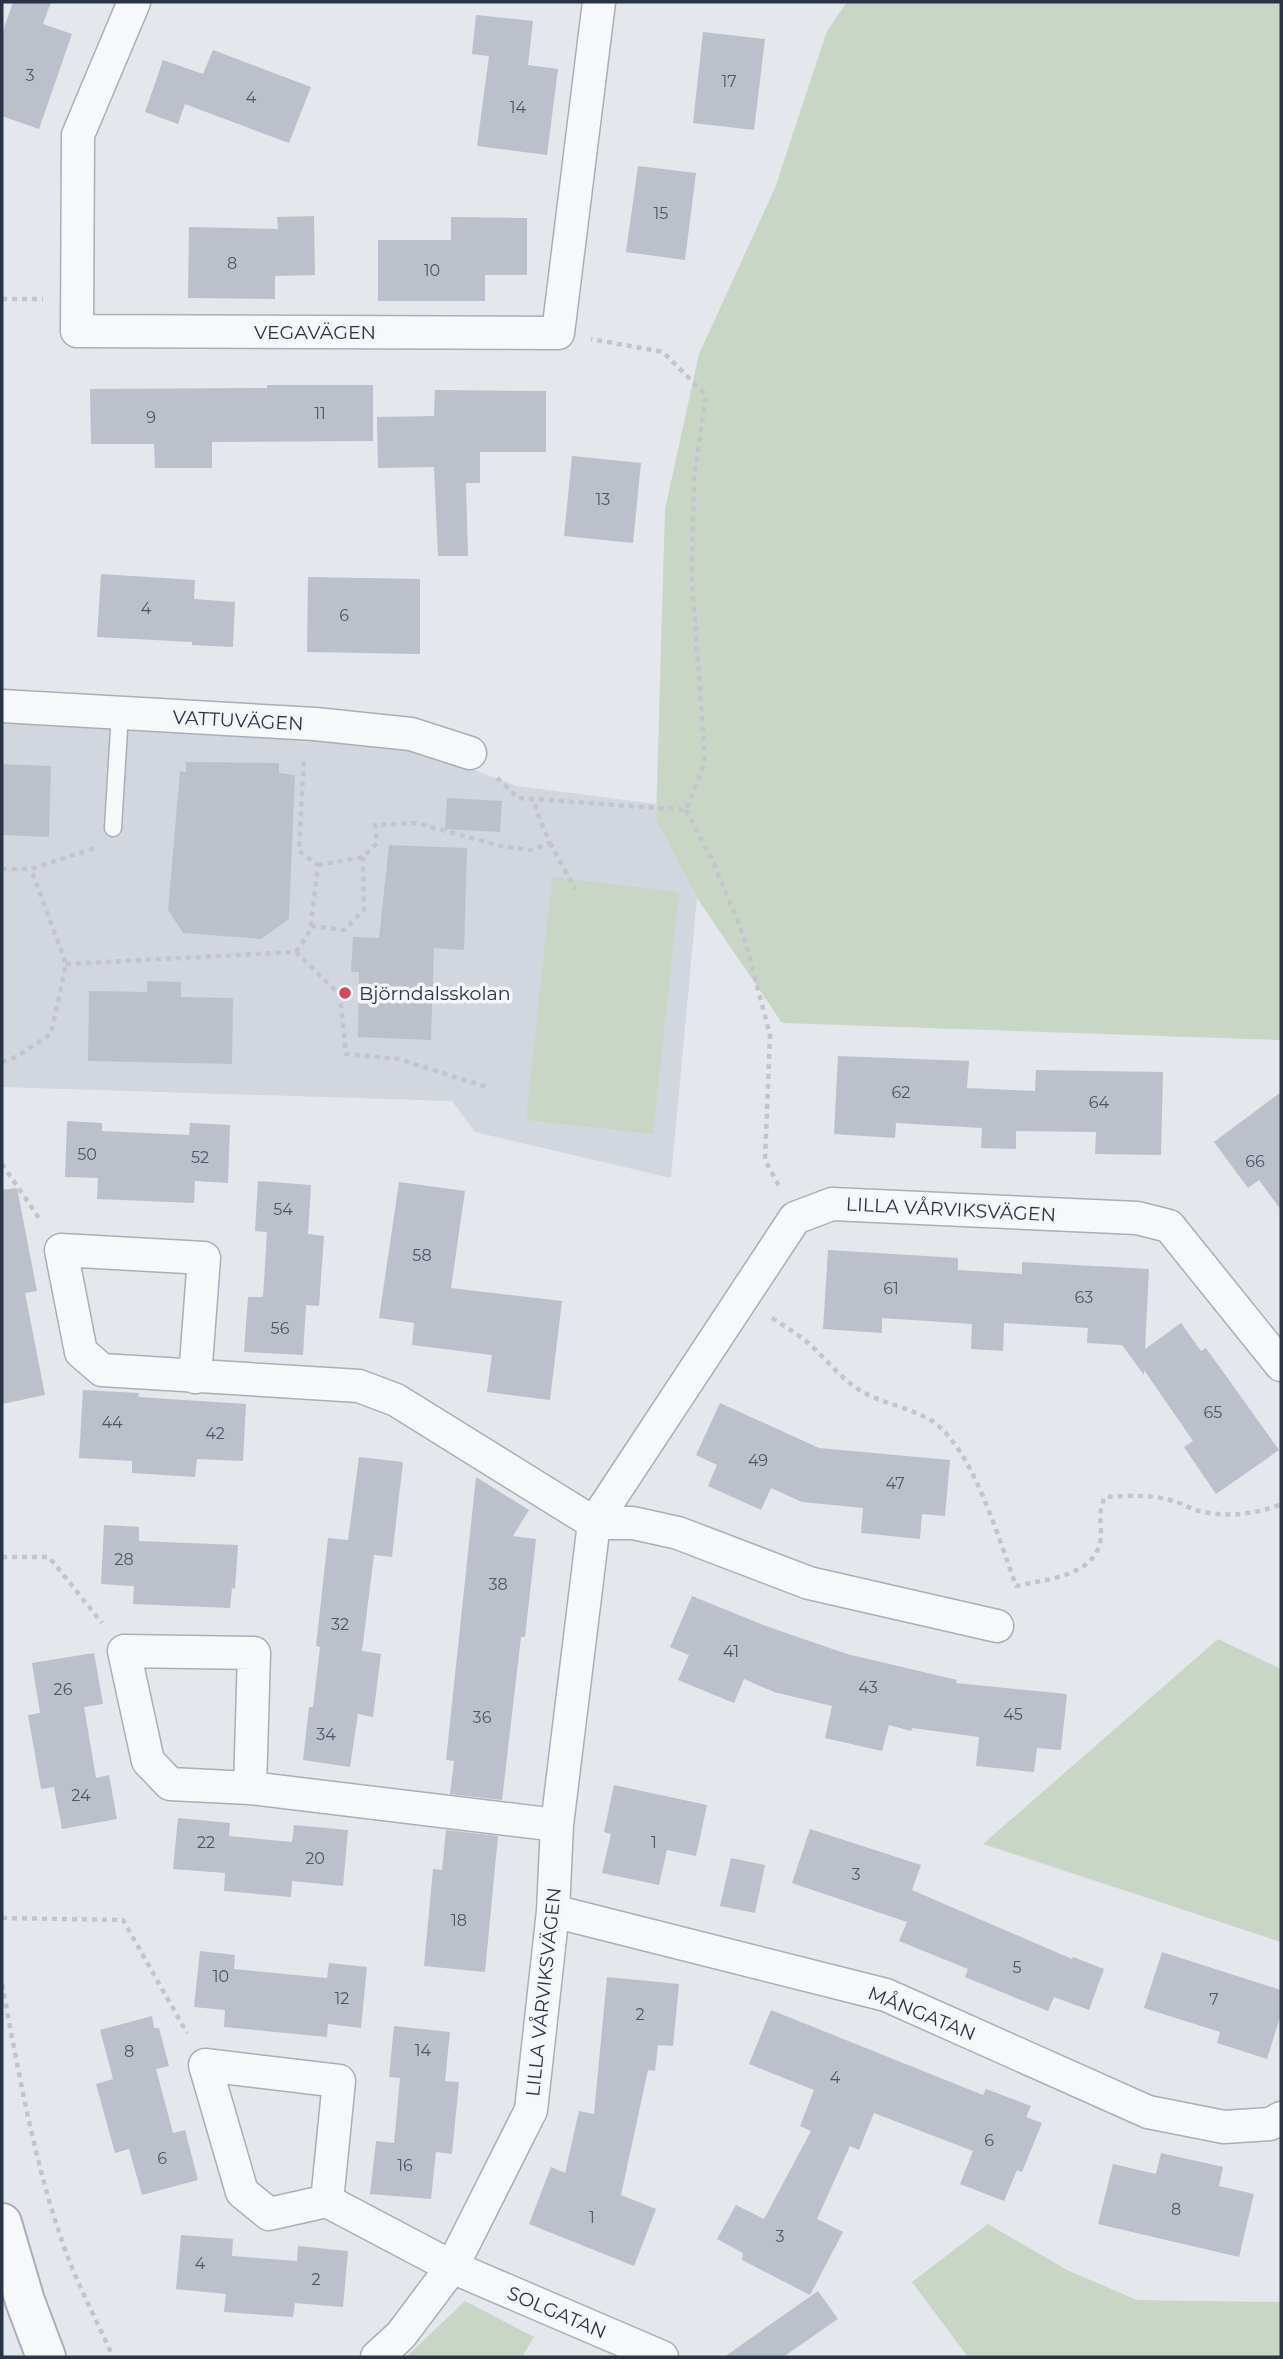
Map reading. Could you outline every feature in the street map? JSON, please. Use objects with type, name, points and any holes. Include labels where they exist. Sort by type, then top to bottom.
[{"type":"street","name":"VEGAVÄGEN","points":[[134,2],[78,135],[77,331],[558,333]]},
{"type":"street","points":[[558,333],[599,2]]},
{"type":"street","name":"VATTUVÄGEN","points":[[2,706],[306,724],[411,734],[470,753]]},
{"type":"street","name":"LILLA VÅRVIKSVÄGEN","points":[[377,2357],[401,2335],[452,2267],[531,2110],[553,1911],[557,1825],[594,1523],[795,1218],[832,1204],[1137,1218],[1170,1226],[1281,1365]]},
{"type":"street","points":[[195,1377],[204,1258],[61,1250],[81,1352],[102,1370],[195,1377],[359,1386],[396,1400],[594,1523],[633,1523],[678,1533],[809,1583],[997,1626]]},
{"type":"street","points":[[250,1788],[254,1653],[124,1651],[148,1761],[170,1784],[250,1788],[557,1825]]},
{"type":"street","name":"MÅNGATAN","points":[[553,1911],[886,1995],[1148,2112],[1224,2127],[1270,2124],[1281,2118]]},
{"type":"street","points":[[327,2201],[339,2081],[205,2065],[242,2192],[269,2214],[327,2201],[452,2267]]},
{"type":"street","points":[[2,2223],[25,2301],[46,2357]]},
{"type":"street","name":"SOLGATAN","points":[[452,2267],[662,2357]]},
{"type":"lane","points":[[113,828],[120,713]]},
{"type":"path","points":[[558,333],[663,352],[706,395],[694,478],[692,579],[705,761],[686,810],[714,864],[744,937],[770,1035],[765,1160],[795,1218]]},
{"type":"path","points":[[306,724],[299,851],[318,865],[363,857],[377,843],[375,825],[416,824],[501,846],[531,850],[550,843]]},
{"type":"path","points":[[470,753],[519,798],[686,810]]},
{"type":"path","points":[[535,799],[536,810],[550,843],[575,889]]},
{"type":"path","points":[[2,869],[31,869],[111,843],[113,828]]},
{"type":"path","points":[[311,926],[344,930],[364,910],[363,857]]},
{"type":"path","points":[[296,952],[310,931],[318,865]]},
{"type":"path","points":[[2,1062],[16,1057],[51,1034],[66,964],[31,869]]},
{"type":"path","points":[[66,964],[296,952],[340,995],[346,1054],[399,1059],[486,1087]]},
{"type":"path","points":[[2,1164],[61,1250]]},
{"type":"path","points":[[743,1297],[808,1343],[862,1392],[930,1420],[945,1432],[967,1465],[987,1508],[1016,1586],[1087,1566],[1098,1552],[1101,1535],[1100,1506],[1105,1497],[1152,1496],[1215,1513],[1246,1514],[1281,1504]]},
{"type":"path","points":[[2,1557],[49,1557],[124,1651]]},
{"type":"path","points":[[2,1918],[123,1920],[205,2065]]},
{"type":"path","points":[[2,1984],[22,2091],[49,2200],[68,2256],[113,2357]]},
{"type":"shaded area","name":"Björndalsskolan","points":[[2,720],[392,747],[434,755],[517,786],[656,804],[656,820],[697,898],[671,1178],[475,1132],[452,1101],[2,1087]]},
{"type":"green space","points":[[847,2],[1281,2],[1281,1040],[782,1023],[697,898],[656,820],[665,509],[699,354],[775,188],[827,31]]},
{"type":"green space","points":[[552,877],[679,892],[653,1134],[526,1120]]},
{"type":"green space","points":[[1218,1639],[1281,1669],[1281,1942],[983,1844]]},
{"type":"green space","points":[[988,2224],[1067,2270],[1137,2300],[1281,2302],[1281,2357],[968,2357],[912,2282]]},
{"type":"green space","points":[[465,2301],[534,2337],[522,2357],[406,2357]]},
{"type":"building","points":[[13,2],[51,2],[43,24],[72,34],[39,129],[2,116],[2,34]]},
{"type":"building","points":[[476,15],[533,21],[528,65],[558,69],[547,155],[477,146],[489,56],[472,54]]},
{"type":"building","points":[[703,32],[765,39],[754,130],[693,123]]},
{"type":"building","points":[[213,50],[311,87],[289,143],[185,104],[178,124],[145,112],[163,60],[203,74]]},
{"type":"building","points":[[638,166],[696,173],[685,260],[626,252]]},
{"type":"building","points":[[314,216],[315,275],[275,276],[275,299],[188,298],[189,227],[278,229],[277,217]]},
{"type":"building","points":[[451,217],[527,218],[527,275],[485,275],[485,301],[378,301],[378,240],[451,240]]},
{"type":"building","points":[[267,385],[373,385],[373,441],[212,442],[212,468],[155,468],[154,444],[91,444],[90,389],[267,388]]},
{"type":"building","points":[[435,390],[546,391],[546,452],[480,452],[480,483],[466,483],[468,556],[438,556],[434,467],[378,468],[377,417],[434,416]]},
{"type":"building","points":[[572,456],[641,463],[633,543],[564,536]]},
{"type":"building","points":[[101,574],[195,580],[194,599],[235,602],[233,647],[97,637]]},
{"type":"building","points":[[308,577],[420,579],[420,654],[307,652]]},
{"type":"building","points":[[186,762],[279,763],[279,773],[295,775],[289,919],[261,939],[183,933],[168,910],[180,771],[186,772]]},
{"type":"building","points":[[2,764],[51,766],[49,837],[2,835]]},
{"type":"building","points":[[447,798],[502,801],[500,832],[445,829]]},
{"type":"building","points":[[389,845],[467,848],[464,950],[434,948],[431,1040],[358,1037],[359,972],[351,972],[353,937],[379,938]]},
{"type":"building","points":[[147,981],[181,982],[181,997],[233,998],[232,1064],[88,1061],[89,991],[147,992]]},
{"type":"building","points":[[838,1056],[969,1061],[967,1088],[1035,1091],[1036,1070],[1163,1072],[1161,1155],[1095,1154],[1096,1132],[1016,1131],[1016,1149],[981,1148],[982,1128],[896,1123],[895,1138],[834,1134]]},
{"type":"building","points":[[1281,1092],[1281,1210],[1259,1180],[1248,1188],[1214,1142]]},
{"type":"building","points":[[67,1121],[102,1123],[102,1131],[189,1135],[190,1123],[230,1125],[228,1183],[195,1181],[194,1203],[97,1199],[98,1178],[65,1177]]},
{"type":"building","points":[[258,1181],[311,1185],[308,1234],[324,1236],[319,1306],[306,1305],[303,1355],[244,1352],[248,1297],[263,1297],[267,1232],[255,1231]]},
{"type":"building","points":[[399,1182],[465,1191],[451,1288],[562,1301],[550,1400],[487,1392],[492,1355],[412,1345],[414,1323],[379,1318]]},
{"type":"building","points":[[17,1188],[37,1291],[25,1293],[45,1395],[2,1404],[2,1190]]},
{"type":"building","points":[[828,1250],[958,1258],[958,1270],[1022,1274],[1022,1262],[1149,1269],[1145,1349],[1181,1323],[1201,1351],[1206,1348],[1279,1450],[1216,1494],[1184,1447],[1193,1441],[1144,1370],[1144,1375],[1122,1345],[1087,1343],[1088,1328],[1004,1323],[1003,1351],[971,1349],[972,1324],[882,1318],[882,1333],[823,1329]]},
{"type":"building","points":[[83,1390],[139,1393],[138,1397],[246,1404],[243,1461],[197,1459],[195,1477],[132,1473],[132,1461],[79,1458]]},
{"type":"building","points":[[720,1403],[819,1448],[950,1460],[945,1516],[922,1514],[920,1539],[861,1533],[863,1508],[802,1502],[771,1488],[761,1510],[708,1486],[717,1465],[696,1455]]},
{"type":"building","points":[[359,1457],[403,1462],[392,1557],[374,1555],[362,1651],[381,1654],[373,1717],[358,1714],[350,1767],[303,1760],[320,1647],[316,1646],[328,1538],[348,1540]]},
{"type":"building","points":[[476,1477],[529,1510],[513,1536],[536,1539],[525,1637],[521,1637],[502,1800],[450,1794],[454,1761],[446,1760]]},
{"type":"building","points":[[104,1525],[139,1527],[139,1541],[238,1545],[235,1589],[232,1588],[230,1608],[133,1604],[134,1586],[101,1584]]},
{"type":"building","points":[[692,1596],[766,1626],[847,1654],[957,1680],[956,1683],[1067,1694],[1061,1750],[1037,1748],[1034,1772],[976,1766],[979,1737],[912,1728],[911,1731],[889,1725],[882,1751],[825,1738],[832,1706],[774,1692],[744,1679],[734,1703],[678,1680],[689,1655],[670,1647]]},
{"type":"building","points":[[94,1653],[103,1704],[84,1707],[96,1778],[109,1775],[117,1819],[62,1829],[54,1787],[41,1789],[28,1715],[40,1713],[32,1663]]},
{"type":"building","points":[[614,1785],[707,1805],[696,1856],[667,1850],[659,1885],[602,1873],[611,1834],[604,1832]]},
{"type":"building","points":[[178,1818],[230,1823],[229,1836],[292,1842],[294,1825],[348,1830],[343,1886],[292,1881],[291,1897],[224,1891],[225,1873],[173,1869]]},
{"type":"building","points":[[810,1829],[921,1865],[912,1890],[1072,1959],[1073,1957],[1104,1969],[1089,2010],[1054,1997],[1048,2011],[965,1977],[968,1969],[899,1941],[907,1922],[792,1883]]},
{"type":"building","points":[[446,1830],[498,1836],[485,1972],[424,1966],[433,1869],[442,1870]]},
{"type":"building","points":[[731,1858],[765,1865],[755,1913],[720,1906]]},
{"type":"building","points":[[200,1951],[235,1955],[234,1969],[327,1978],[329,1963],[367,1967],[361,2028],[328,2024],[327,2037],[224,2027],[225,2010],[194,2007]]},
{"type":"building","points":[[1162,1952],[1281,1990],[1281,2014],[1267,2059],[1217,2043],[1220,2032],[1144,2008]]},
{"type":"building","points":[[607,1977],[679,1984],[673,2046],[658,2045],[655,2071],[648,2070],[621,2195],[656,2209],[634,2266],[529,2224],[551,2167],[565,2173],[579,2111],[594,2114]]},
{"type":"building","points":[[771,2010],[983,2095],[986,2089],[1031,2106],[1026,2117],[1042,2123],[1022,2172],[1017,2170],[1004,2201],[960,2184],[973,2151],[874,2113],[859,2150],[850,2146],[817,2219],[843,2232],[810,2295],[742,2260],[743,2253],[717,2239],[736,2205],[764,2219],[811,2131],[800,2126],[814,2090],[749,2064]]},
{"type":"building","points":[[152,2016],[154,2028],[159,2028],[169,2066],[156,2069],[173,2133],[185,2130],[198,2180],[142,2195],[129,2149],[115,2153],[96,2084],[113,2079],[100,2030]]},
{"type":"building","points":[[394,2026],[450,2032],[445,2081],[459,2082],[452,2154],[436,2152],[431,2199],[370,2194],[376,2141],[394,2143],[400,2078],[389,2077]]},
{"type":"building","points":[[1161,2153],[1223,2167],[1219,2186],[1254,2194],[1239,2257],[1098,2224],[1113,2164],[1156,2174]]},
{"type":"building","points":[[181,2235],[233,2239],[232,2256],[297,2261],[298,2246],[348,2251],[343,2307],[295,2303],[293,2317],[224,2312],[226,2294],[176,2289]]},
{"type":"building","points":[[818,2291],[838,2319],[783,2357],[724,2357]]},
{"type":"place","name":"Björndalsskolan","points":[[345,993]]}]
